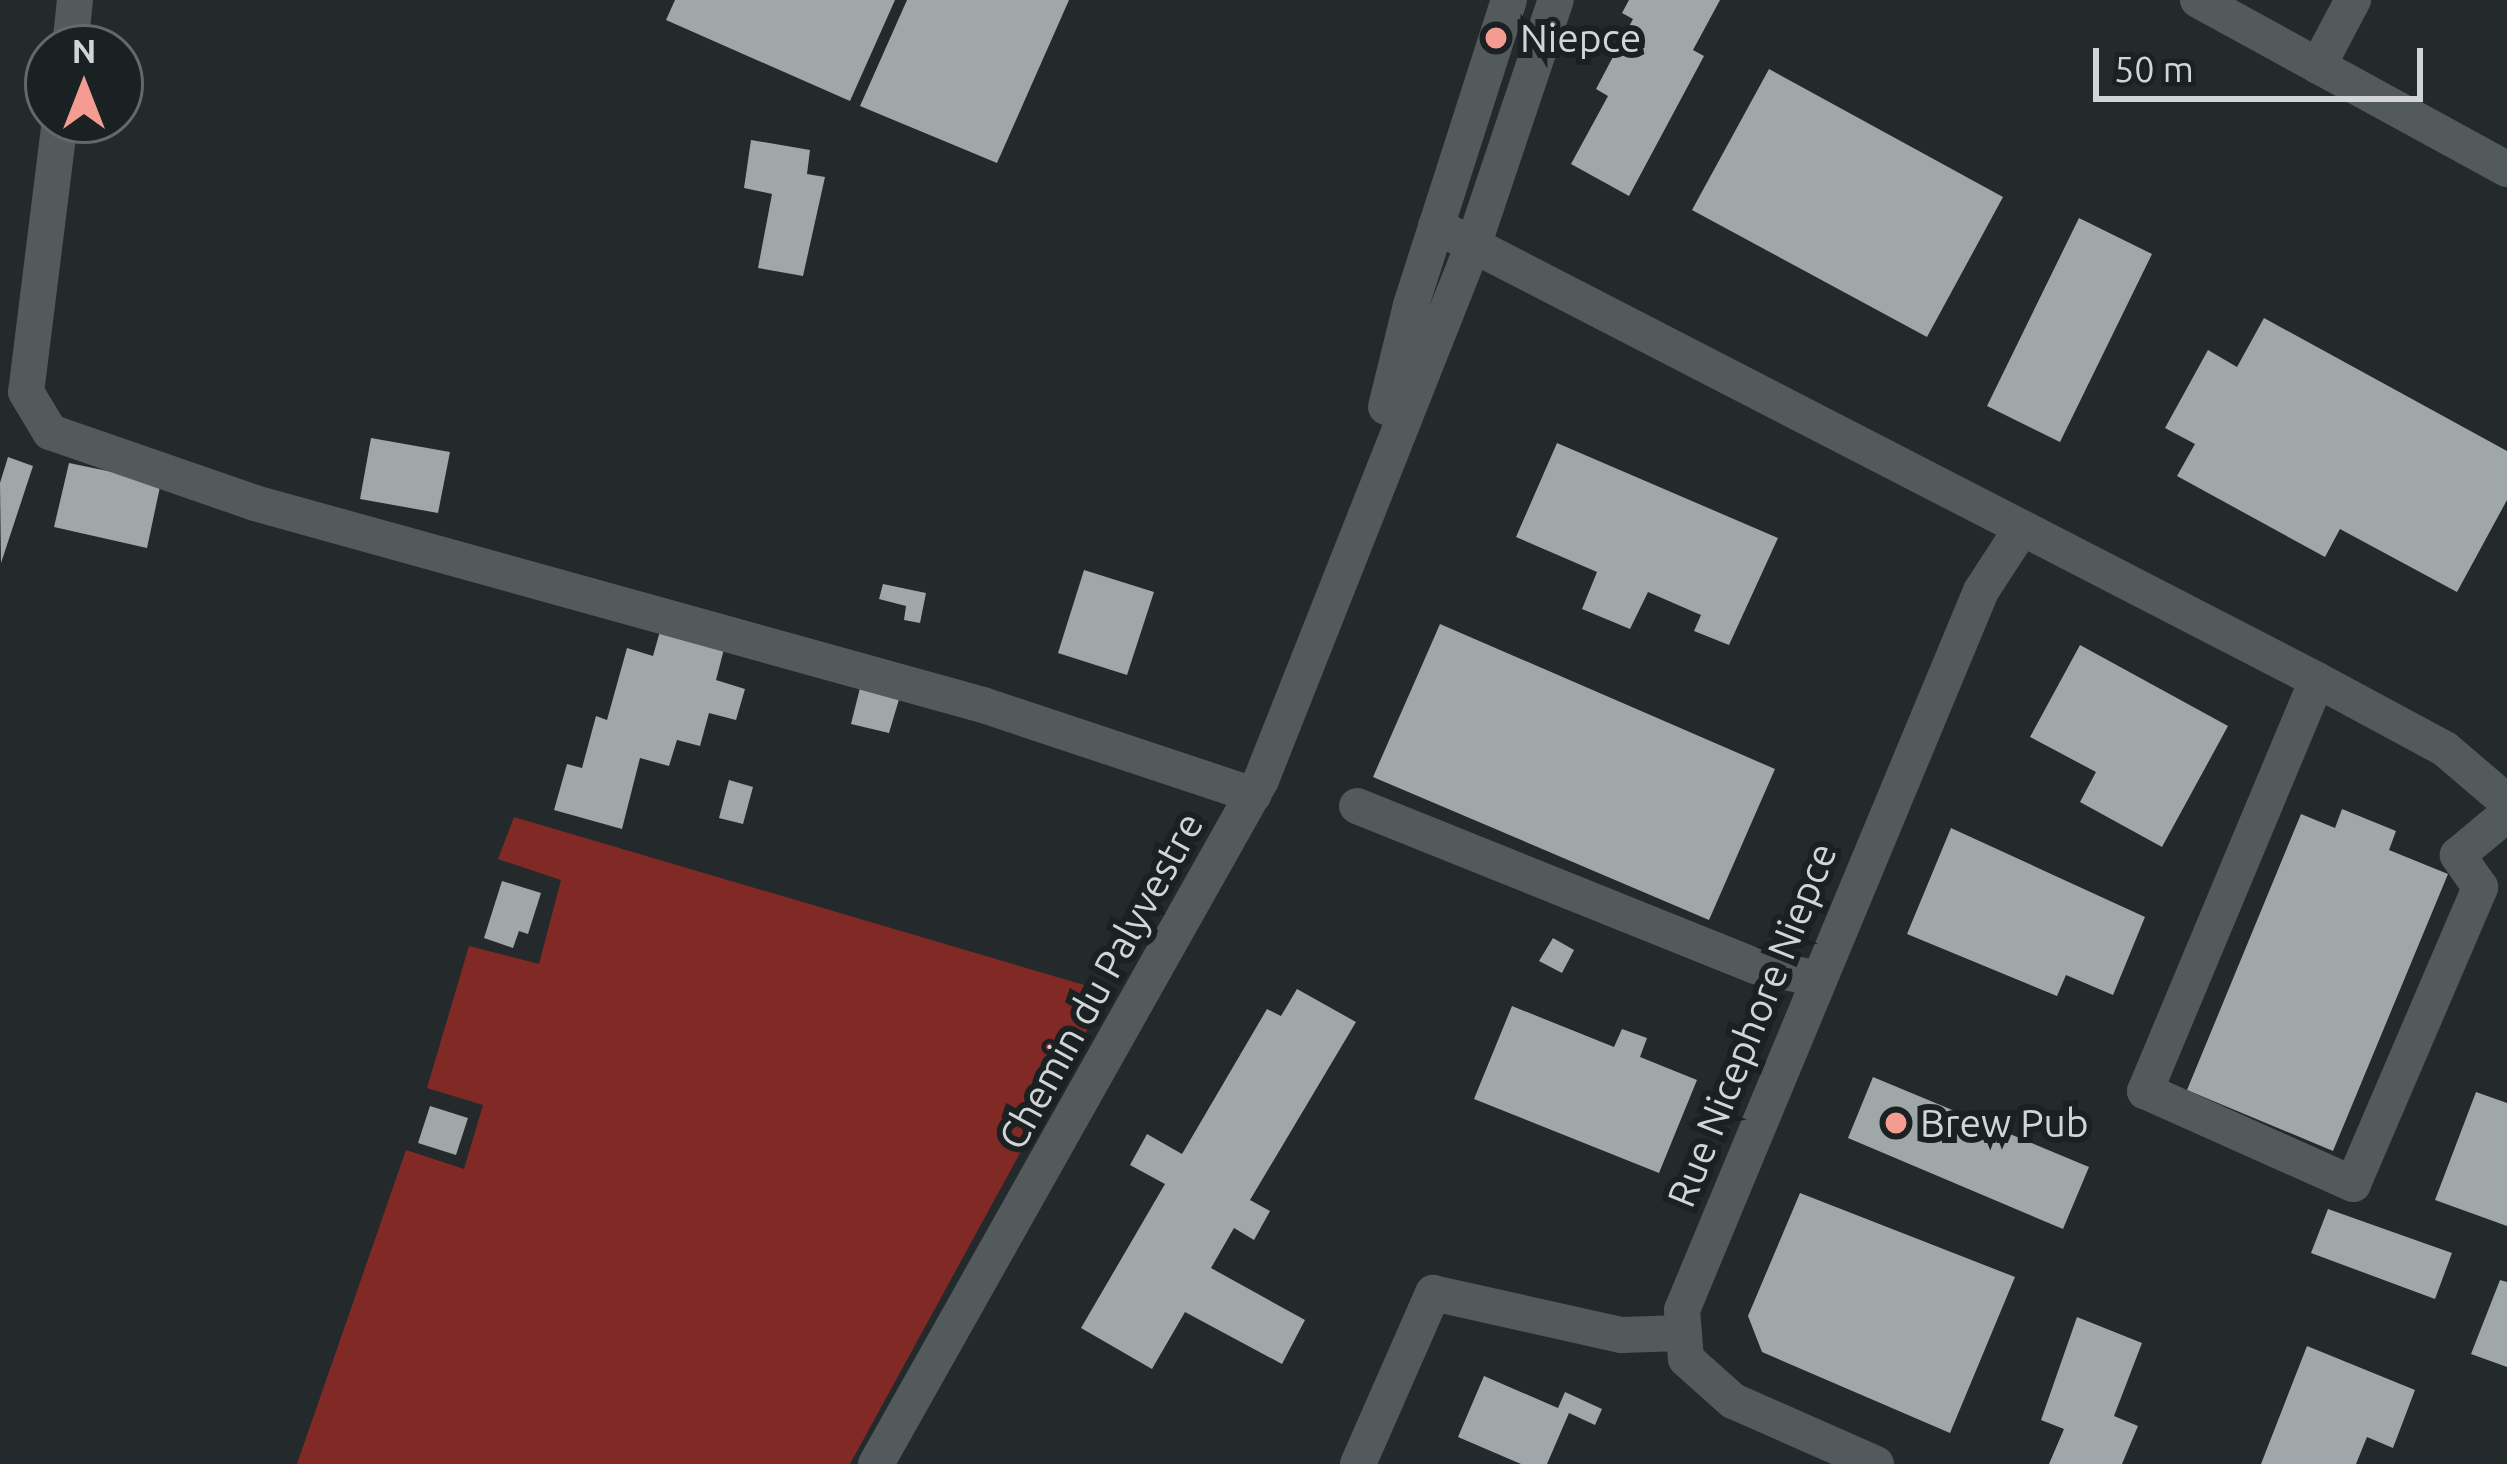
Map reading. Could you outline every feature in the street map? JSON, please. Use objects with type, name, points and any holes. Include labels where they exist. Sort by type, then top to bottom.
[{"type":"street","name":"Chemin du Palyvestre","points":[[1359,521],[1436,226],[1509,0]]},
{"type":"street","name":"Chemin du Palyvestre","points":[[876,1464],[1253,795],[1474,240],[1556,0]]},
{"type":"street","points":[[2198,0],[2507,169]]},
{"type":"street","points":[[2318,66],[2353,0]]},
{"type":"street","points":[[57,144],[26,392],[50,432],[255,503],[983,705],[1253,795]]},
{"type":"street","points":[[1436,226],[1474,240],[2020,531],[2317,680],[2445,749],[2507,802]]},
{"type":"street","name":"Rue Nicephore Niepce","points":[[1682,1333],[1682,1310],[1814,977],[1982,591],[2020,531]]},
{"type":"street","points":[[2317,680],[2145,1091],[2353,1184],[2480,887],[2458,855],[2507,814]]},
{"type":"street","points":[[1358,806],[1756,966],[1814,977]]},
{"type":"street","points":[[1358,1464],[1433,1293],[1621,1335],[1682,1333],[1686,1359],[1732,1401],[1876,1464]]},
{"type":"shaded area","points":[[514,817],[1108,992],[850,1464],[297,1464],[406,1150],[464,1169],[483,1105],[427,1088],[469,946],[539,964],[561,880],[498,859]]},
{"type":"building","points":[[675,0],[895,0],[850,101],[666,20]]},
{"type":"building","points":[[907,0],[1069,0],[997,163],[860,106]]},
{"type":"building","points":[[1629,0],[1720,0],[1693,50],[1704,56],[1629,196],[1571,164],[1608,96],[1596,89],[1633,19],[1622,13]]},
{"type":"building","points":[[1769,69],[2003,197],[1927,337],[1692,210]]},
{"type":"building","points":[[751,140],[810,150],[807,174],[825,177],[803,276],[758,268],[772,194],[744,188]]},
{"type":"building","points":[[2079,218],[2152,254],[2060,442],[1987,406]]},
{"type":"building","points":[[2264,318],[2507,451],[2507,500],[2457,592],[2340,529],[2325,557],[2177,476],[2195,444],[2165,428],[2208,350],[2237,367]]},
{"type":"building","points":[[371,438],[450,452],[438,513],[360,499]]},
{"type":"building","points":[[1557,443],[1778,538],[1729,645],[1694,631],[1701,615],[1648,592],[1630,629],[1582,609],[1597,572],[1516,537]]},
{"type":"building","points":[[8,457],[33,466],[1,563],[0,483]]},
{"type":"building","points":[[69,463],[161,482],[147,548],[54,527]]},
{"type":"building","points":[[1084,570],[1154,592],[1127,675],[1058,653]]},
{"type":"building","points":[[883,584],[926,593],[920,623],[904,620],[906,606],[879,599]]},
{"type":"building","points":[[1440,624],[1775,769],[1709,920],[1373,777]]},
{"type":"building","points":[[660,631],[724,649],[716,680],[745,689],[736,720],[709,713],[700,746],[677,740],[669,766],[640,758],[622,829],[554,810],[567,764],[582,768],[596,716],[607,720],[627,648],[653,656]]},
{"type":"building","points":[[2080,645],[2228,726],[2162,847],[2080,802],[2096,772],[2030,737]]},
{"type":"building","points":[[861,684],[900,696],[889,733],[851,724]]},
{"type":"building","points":[[729,780],[753,787],[743,824],[719,818]]},
{"type":"building","points":[[2342,809],[2396,831],[2389,850],[2448,874],[2333,1151],[2187,1090],[2301,814],[2335,828]]},
{"type":"building","points":[[1951,828],[2145,917],[2113,995],[2066,975],[2057,996],[1907,934]]},
{"type":"building","points":[[502,881],[541,893],[528,934],[519,931],[513,948],[484,938]]},
{"type":"building","points":[[1553,938],[1574,950],[1562,973],[1539,961]]},
{"type":"building","points":[[1297,989],[1356,1022],[1250,1200],[1270,1211],[1254,1240],[1234,1228],[1211,1268],[1305,1320],[1282,1364],[1185,1312],[1152,1369],[1081,1328],[1165,1184],[1130,1165],[1147,1134],[1182,1154],[1267,1009],[1281,1016]]},
{"type":"building","points":[[1512,1006],[1614,1047],[1622,1029],[1647,1038],[1640,1057],[1697,1080],[1659,1173],[1474,1099]]},
{"type":"building","points":[[1873,1077],[2089,1167],[2063,1229],[1848,1138]]},
{"type":"building","points":[[2476,1092],[2507,1103],[2507,1226],[2435,1200]]},
{"type":"building","points":[[430,1106],[468,1118],[456,1155],[418,1143]]},
{"type":"building","points":[[1800,1193],[2015,1277],[1950,1433],[1762,1352],[1748,1316]]},
{"type":"building","points":[[2328,1209],[2452,1253],[2435,1299],[2311,1253]]},
{"type":"building","points":[[2500,1280],[2507,1282],[2507,1367],[2471,1354]]},
{"type":"building","points":[[2077,1317],[2142,1343],[2114,1416],[2138,1426],[2122,1464],[2049,1464],[2064,1429],[2041,1420]]},
{"type":"building","points":[[2307,1346],[2415,1390],[2393,1448],[2367,1437],[2356,1464],[2261,1464]]},
{"type":"building","points":[[1484,1376],[1558,1408],[1565,1392],[1602,1409],[1595,1425],[1569,1413],[1547,1464],[1521,1464],[1458,1437]]},
{"type":"place","name":"Niepce","points":[[1496,38]]},
{"type":"place","name":"Brew Pub","points":[[1896,1123]]}]
